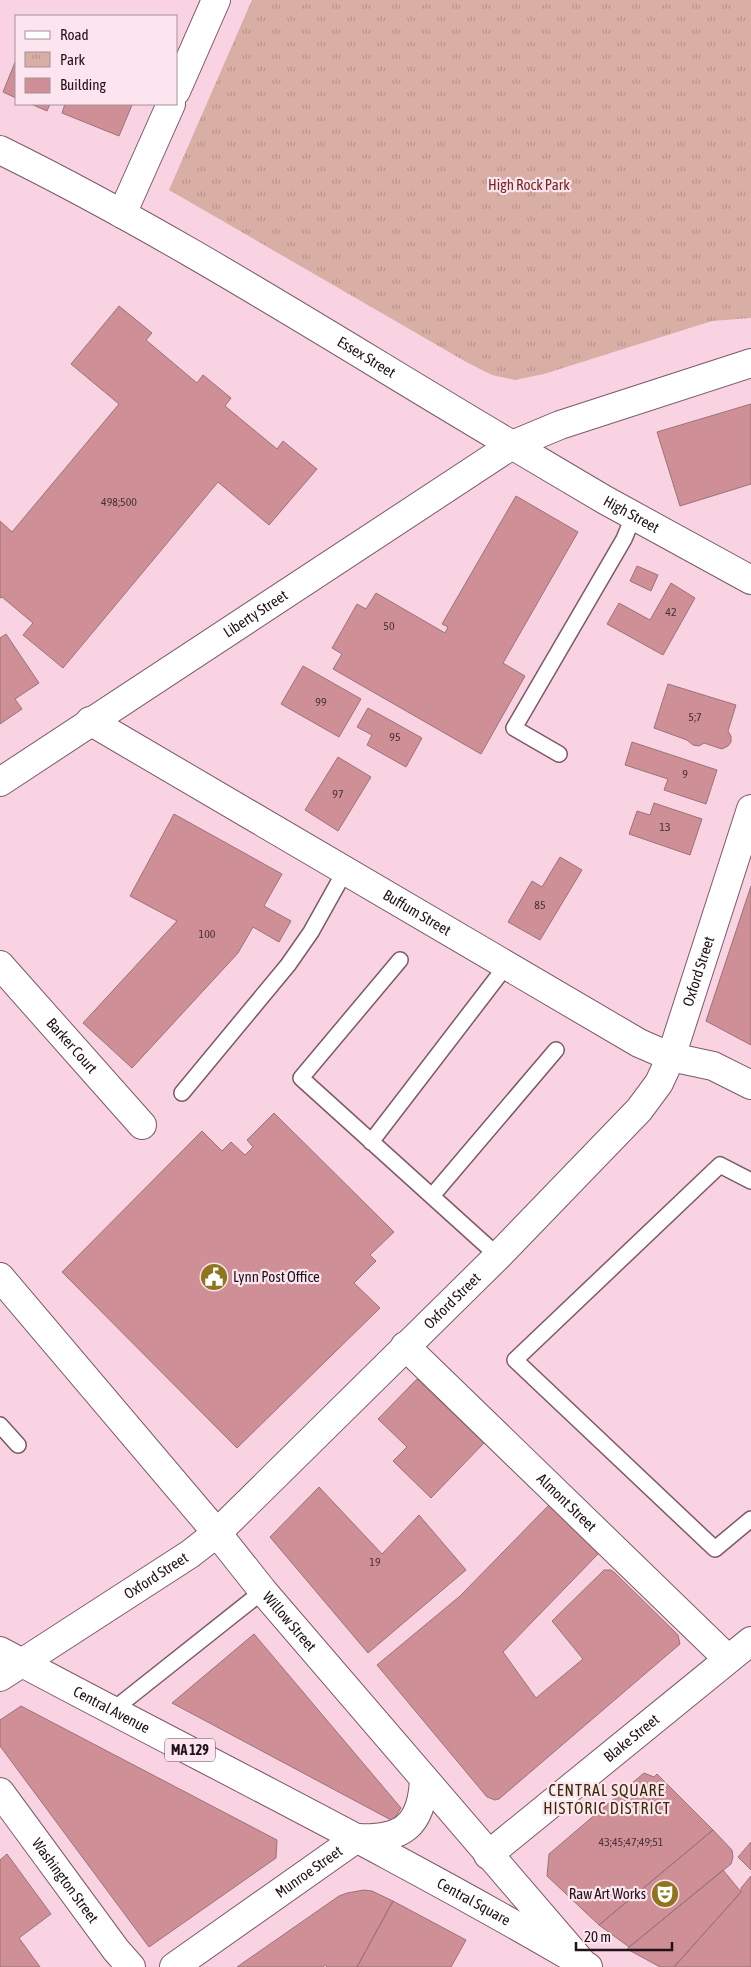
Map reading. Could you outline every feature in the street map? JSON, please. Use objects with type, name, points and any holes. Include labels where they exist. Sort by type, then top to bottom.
[{"type":"main road","points":[[178,86],[216,0]]},
{"type":"main road","points":[[122,214],[170,105]]},
{"type":"main road","name":"Essex Street","points":[[0,150],[122,214],[512,445]]},
{"type":"main road","points":[[512,445],[560,425],[751,363]]},
{"type":"main road","name":"High Street","points":[[512,445],[634,516],[751,580]]},
{"type":"main road","name":"Liberty Street","points":[[0,782],[512,445]]},
{"type":"main road","name":"Buffum Street","points":[[90,721],[639,1043],[671,1057],[713,1066],[751,1084]]},
{"type":"main road","name":"Oxford Street","points":[[7,1663],[190,1554],[217,1533],[498,1256],[639,1110],[655,1089],[671,1057],[751,809]]},
{"type":"main road","name":"Barker Court","points":[[0,965],[142,1125]]},
{"type":"main road","name":"Willow Street","points":[[4,1291],[217,1533],[263,1591],[488,1855],[586,1965]]},
{"type":"main road","name":"Almont Street","points":[[405,1346],[728,1659]]},
{"type":"main road","name":"Blake Street","points":[[488,1855],[751,1641]]},
{"type":"main road","name":"Central Avenue","points":[[7,1663],[113,1710],[358,1838]]},
{"type":"main road","name":"Munroe Street","points":[[174,1967],[358,1838],[390,1837],[404,1829],[411,1822],[420,1807],[424,1779]]},
{"type":"main road","name":"Washington Street","points":[[0,1792],[116,1950],[131,1967]]},
{"type":"main road","name":"Central Square","points":[[358,1838],[469,1898],[586,1965]]},
{"type":"lane","points":[[559,754],[514,728],[624,538],[634,516]]},
{"type":"lane","points":[[182,1093],[288,965],[311,932],[345,871]]},
{"type":"lane","points":[[400,960],[300,1078],[498,1256]]},
{"type":"lane","points":[[372,1142],[506,966]]},
{"type":"lane","points":[[432,1196],[556,1050]]},
{"type":"lane","points":[[751,1182],[720,1165],[515,1360],[715,1549],[751,1520]]},
{"type":"lane","points":[[0,1425],[18,1445]]},
{"type":"lane","points":[[113,1710],[263,1591]]},
{"type":"green space","name":"High Rock Park","points":[[252,0],[751,0],[751,318],[712,321],[544,374],[515,380],[492,375],[468,363],[169,190]]},
{"type":"building","points":[[15,62],[15,98],[3,92]]},
{"type":"building","points":[[33,105],[50,105],[47,111]]},
{"type":"building","points":[[65,105],[132,105],[119,136],[62,113]]},
{"type":"building","points":[[119,306],[152,333],[146,340],[197,383],[203,375],[231,398],[225,406],[277,449],[283,441],[317,469],[269,525],[218,482],[63,668],[23,635],[33,623],[2,597],[0,598],[0,521],[12,532],[119,404],[71,364]]},
{"type":"building","points":[[751,404],[751,484],[680,506],[657,432]]},
{"type":"building","points":[[516,496],[578,532],[503,663],[525,676],[481,754],[333,669],[342,654],[332,648],[357,604],[366,609],[376,593],[445,633],[448,627],[442,624]]},
{"type":"building","points":[[637,566],[658,575],[651,591],[630,581]]},
{"type":"building","points":[[671,583],[695,598],[663,655],[607,624],[619,603],[650,620]]},
{"type":"building","points":[[6,634],[39,683],[15,699],[22,709],[0,724],[0,638]]},
{"type":"building","points":[[303,666],[361,699],[339,737],[281,704]]},
{"type":"building","points":[[668,684],[736,705],[728,731],[731,736],[731,742],[728,746],[722,749],[704,743],[699,746],[693,745],[687,740],[654,728]]},
{"type":"building","points":[[368,708],[422,738],[406,767],[367,745],[372,735],[357,727]]},
{"type":"building","points":[[632,742],[717,770],[706,804],[664,790],[668,779],[625,765]]},
{"type":"building","points":[[338,757],[371,777],[338,831],[305,810]]},
{"type":"building","points":[[654,803],[702,819],[690,855],[629,834],[637,811],[650,815]]},
{"type":"building","points":[[174,814],[282,874],[264,906],[291,921],[279,942],[253,927],[238,953],[132,1068],[83,1023],[177,921],[130,896]]},
{"type":"building","points":[[560,857],[582,870],[540,940],[508,922],[532,881],[542,887]]},
{"type":"building","points":[[751,886],[751,1045],[706,1021]]},
{"type":"building","name":"Lynn Post Office","points":[[274,1113],[394,1232],[370,1255],[376,1261],[354,1283],[380,1308],[237,1448],[62,1272],[202,1131],[222,1151],[231,1142],[245,1155],[253,1147],[247,1140]]},
{"type":"building","points":[[417,1379],[484,1443],[431,1498],[393,1461],[407,1447],[378,1419]]},
{"type":"building","points":[[319,1487],[382,1554],[419,1515],[466,1570],[368,1653],[270,1537]]},
{"type":"building","points":[[549,1505],[599,1553],[503,1652],[536,1698],[583,1659],[552,1621],[604,1570],[611,1570],[615,1573],[678,1635],[680,1644],[499,1799],[495,1800],[487,1797],[377,1665],[460,1596]]},
{"type":"building","points":[[254,1634],[401,1808],[393,1821],[172,1703]]},
{"type":"building","points":[[21,1706],[277,1840],[276,1858],[149,1947],[0,1746],[0,1720]]},
{"type":"building","points":[[644,1773],[654,1777],[657,1774],[713,1830],[599,1925],[547,1876],[549,1854]]},
{"type":"building","name":"Raw Art Works","points":[[713,1830],[732,1850],[731,1864],[629,1947],[599,1925]]},
{"type":"building","points":[[751,1842],[751,1870],[738,1857]]},
{"type":"building","points":[[7,1854],[51,1914],[19,1938],[40,1967],[0,1967],[0,1860]]},
{"type":"building","points":[[723,1870],[741,1892],[674,1967],[660,1967],[627,1949]]},
{"type":"building","points":[[751,1876],[751,1967],[674,1967],[741,1892],[741,1888]]},
{"type":"building","points":[[364,1890],[372,1891],[393,1901],[357,1967],[327,1967],[325,1965],[323,1967],[237,1967],[339,1896]]},
{"type":"building","points":[[393,1901],[466,1940],[451,1967],[357,1967]]},
{"type":"place","name":"Lynn Post Office","points":[[214,1277]]},
{"type":"place","name":"Raw Art Works","points":[[665,1894]]},
{"type":"district","name":"CENTRAL SQUARE HISTORIC DISTRICT","points":[[607,1799]]}]
